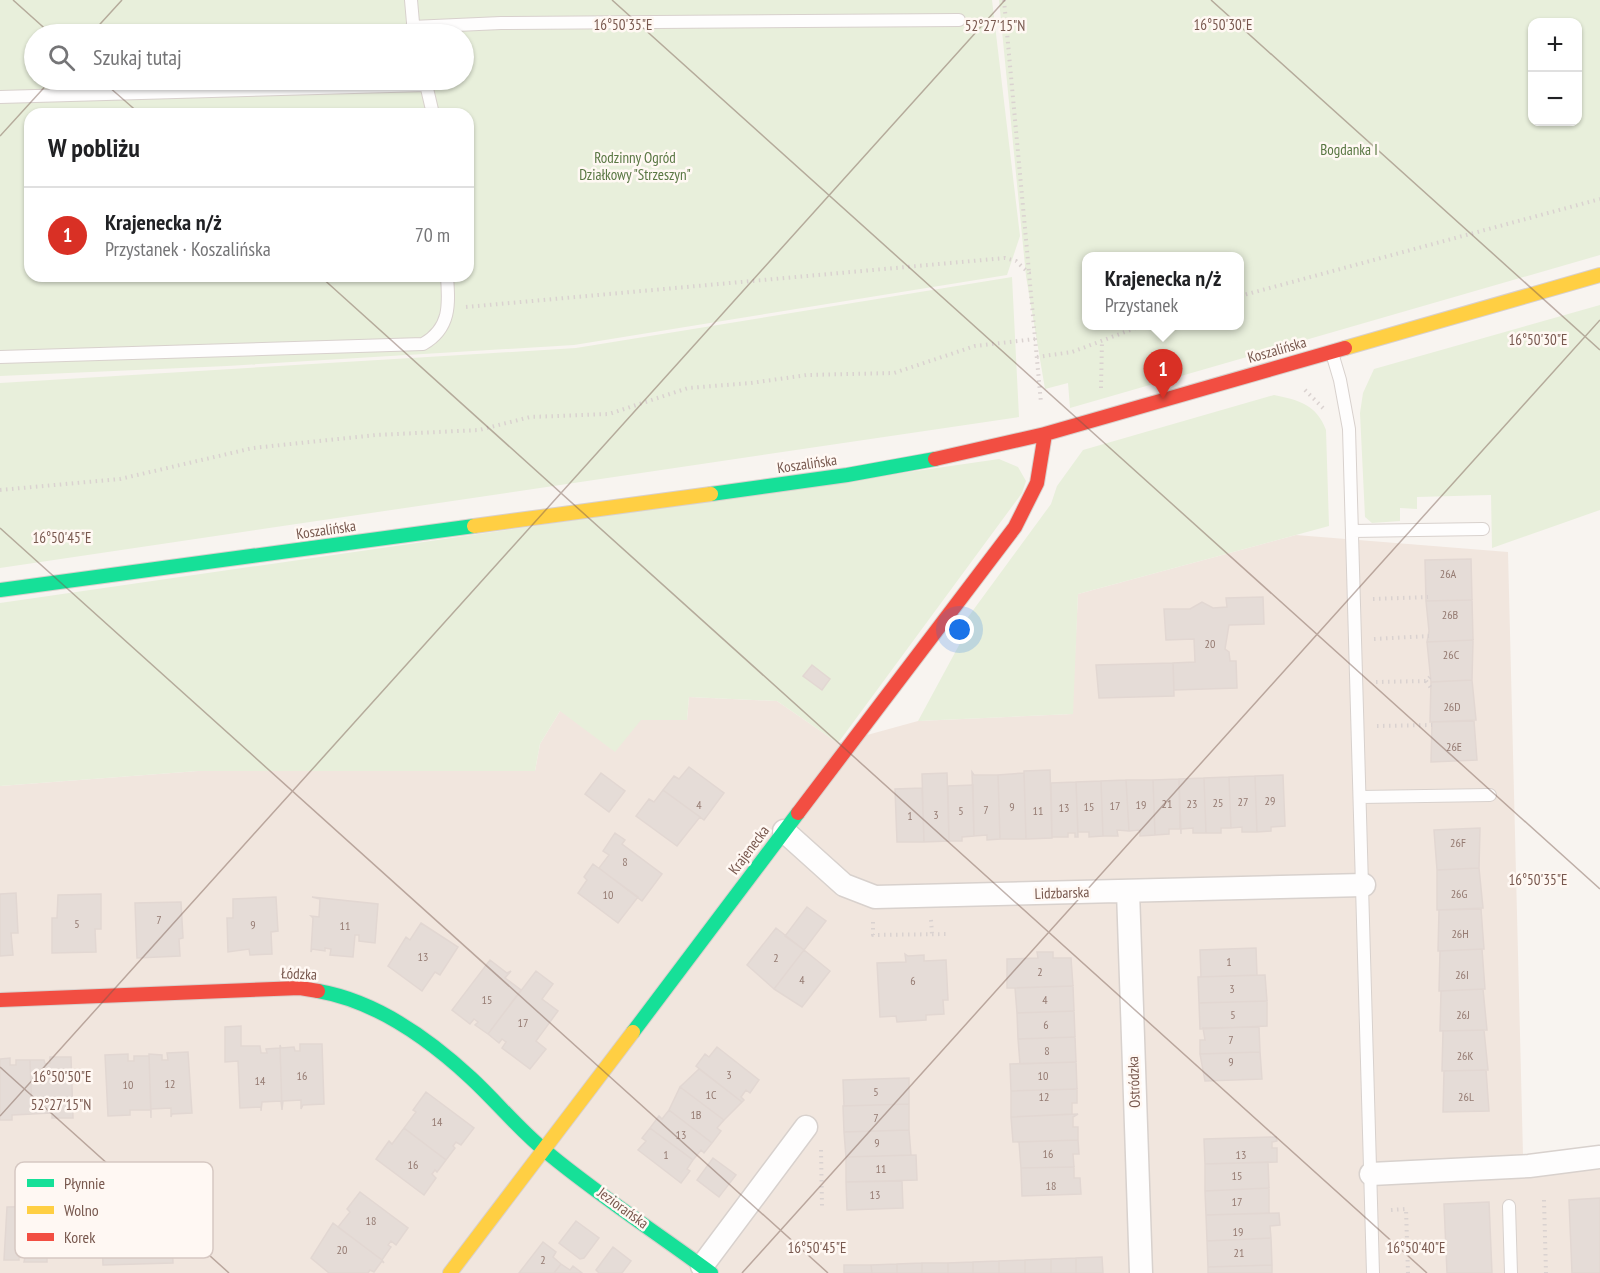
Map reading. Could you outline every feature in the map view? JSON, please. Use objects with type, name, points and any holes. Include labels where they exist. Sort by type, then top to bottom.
[{"type":"street","name":"Koszalińska","points":[[0,590],[847,475],[977,451],[1045,434],[1600,275]]},
{"type":"street","name":"Krajenecka","points":[[450,1273],[1019,520],[1037,483],[1045,434]]},
{"type":"street","name":"Lidzbarska","points":[[784,831],[844,885],[875,897],[1364,885]]},
{"type":"street","name":"Ostródzka","points":[[1128,891],[1141,1273]]},
{"type":"street","name":"Łódzka","points":[[0,1000],[300,988],[325,991],[382,1015],[444,1055],[470,1077],[526,1136],[543,1149]]},
{"type":"street","name":"Jeziorańska","points":[[543,1149],[707,1270],[806,1127]]},
{"type":"street","points":[[1371,1174],[1529,1166],[1600,1157]]},
{"type":"lane","points":[[411,0],[413,24]]},
{"type":"lane","points":[[474,25],[501,23],[959,20]]},
{"type":"lane","points":[[0,97],[199,90]]},
{"type":"lane","points":[[428,90],[432,108]]},
{"type":"lane","points":[[0,357],[423,344],[441,330],[449,309],[447,282]]},
{"type":"lane","points":[[1331,352],[1340,380],[1349,429],[1364,885],[1373,1273]]},
{"type":"lane","points":[[1353,531],[1483,529]]},
{"type":"lane","points":[[1361,797],[1490,795]]},
{"type":"lane","points":[[1509,1206],[1511,1273]]},
{"type":"path","points":[[1004,0],[1045,434]]},
{"type":"path","points":[[1244,295],[1600,199]]},
{"type":"path","points":[[449,309],[1005,258],[1016,261],[1029,273]]},
{"type":"path","points":[[1037,357],[1072,352],[1130,330]]},
{"type":"path","points":[[0,490],[120,479],[253,448],[376,435],[479,430],[530,417],[609,414],[688,388],[751,383],[807,375],[894,373],[975,346],[1035,339]]},
{"type":"path","points":[[1101,400],[1102,340]]},
{"type":"path","points":[[1298,389],[1312,396],[1327,412]]},
{"type":"path","points":[[1373,599],[1428,597]]},
{"type":"path","points":[[1374,639],[1429,636]]},
{"type":"path","points":[[1376,682],[1426,681],[1431,676]]},
{"type":"path","points":[[1426,681],[1431,688]]},
{"type":"path","points":[[1377,726],[1432,725]]},
{"type":"path","points":[[1544,1200],[1546,1273]]},
{"type":"shaded area","points":[[1296,535],[1508,552],[1523,1155],[1600,1150],[1600,1273],[0,1273],[0,786],[198,771],[535,771],[540,744],[560,711],[641,720],[687,720],[689,697],[777,701],[838,743],[918,721],[1072,714],[1078,594]]},
{"type":"green space","name":"Rodzinny Ogród Działkowy \"Strzeszyn\"","points":[[0,0],[992,0],[1020,236],[1007,275],[574,345],[227,366],[0,376]]},
{"type":"green space","name":"Bogdanka I","points":[[999,0],[1600,0],[1600,255],[1070,408],[1068,383],[1045,389],[1026,276]]},
{"type":"green space","points":[[1012,277],[1019,417],[0,568],[0,383],[576,348]]},
{"type":"green space","points":[[1600,305],[1600,510],[1492,548],[1491,495],[1417,497],[1417,509],[1400,508],[1400,521],[1372,523],[1365,517],[1360,413],[1363,393],[1374,369]]},
{"type":"green space","points":[[1274,395],[1291,399],[1312,409],[1326,430],[1329,526],[1078,594],[1073,714],[918,721],[971,623],[963,624],[1051,504],[1057,486],[1083,450]]},
{"type":"green space","points":[[999,459],[1018,467],[1026,481],[1022,493],[838,743],[777,701],[689,697],[687,720],[641,720],[615,752],[560,711],[540,744],[535,771],[198,771],[0,786],[0,603]]},
{"type":"building","points":[[1471,559],[1472,600],[1426,601],[1425,560]]},
{"type":"building","points":[[1263,597],[1264,624],[1229,625],[1225,649],[1229,652],[1230,661],[1236,661],[1237,688],[1174,690],[1173,663],[1195,662],[1194,639],[1166,640],[1164,609],[1190,609],[1202,602],[1213,608],[1227,607],[1226,598]]},
{"type":"building","points":[[1472,600],[1473,640],[1427,642],[1429,631],[1426,601]]},
{"type":"building","points":[[1473,640],[1472,680],[1431,682],[1427,642]]},
{"type":"building","points":[[1173,663],[1174,696],[1099,698],[1096,665]]},
{"type":"building","points":[[812,665],[830,679],[822,690],[803,676]]},
{"type":"building","points":[[1472,680],[1476,720],[1430,722],[1431,682]]},
{"type":"building","points":[[1474,721],[1477,760],[1431,762],[1432,722]]},
{"type":"building","points":[[689,767],[724,793],[704,820],[663,790],[674,776],[679,779]]},
{"type":"building","points":[[1050,770],[1052,838],[1026,839],[1024,771]]},
{"type":"building","points":[[972,772],[974,775],[998,775],[1000,839],[987,840],[987,835],[974,836]]},
{"type":"building","points":[[601,773],[625,791],[609,812],[585,794]]},
{"type":"building","points":[[947,773],[949,841],[924,842],[922,774]]},
{"type":"building","points":[[1024,773],[1026,839],[1000,839],[998,775]]},
{"type":"building","points":[[1283,775],[1285,826],[1271,827],[1271,831],[1257,832],[1255,776]]},
{"type":"building","points":[[1255,776],[1257,832],[1242,832],[1242,827],[1231,828],[1229,777]]},
{"type":"building","points":[[1229,777],[1231,828],[1221,828],[1221,833],[1206,833],[1204,778]]},
{"type":"building","points":[[1204,778],[1206,833],[1193,833],[1193,828],[1181,829],[1181,834],[1179,779]]},
{"type":"building","points":[[1179,779],[1180,829],[1169,829],[1169,834],[1155,835],[1153,780]]},
{"type":"building","points":[[1126,780],[1153,780],[1155,835],[1140,836],[1140,830],[1129,831]]},
{"type":"building","points":[[1126,780],[1129,831],[1117,830],[1118,836],[1103,836],[1101,781]]},
{"type":"building","points":[[1101,781],[1103,836],[1089,837],[1089,832],[1078,832],[1076,782]]},
{"type":"building","points":[[1076,782],[1078,837],[1075,837],[1075,833],[1068,833],[1068,837],[1052,837],[1051,783]]},
{"type":"building","points":[[973,785],[974,836],[962,837],[962,841],[949,841],[948,786]]},
{"type":"building","points":[[922,788],[924,842],[897,842],[895,789]]},
{"type":"building","points":[[663,790],[700,817],[677,846],[636,816],[649,799],[654,802]]},
{"type":"building","points":[[1480,828],[1479,868],[1437,870],[1434,830]]},
{"type":"building","points":[[615,833],[625,840],[622,844],[662,874],[642,901],[599,868],[609,855],[603,851]]},
{"type":"building","points":[[593,864],[638,897],[618,923],[578,893],[587,880],[584,877]]},
{"type":"building","points":[[1479,868],[1483,908],[1437,910],[1437,870]]},
{"type":"building","points":[[16,893],[18,933],[11,933],[13,955],[0,956],[0,894]]},
{"type":"building","points":[[101,894],[101,929],[95,929],[96,952],[52,953],[52,918],[57,918],[58,895]]},
{"type":"building","points":[[276,897],[278,931],[271,932],[272,954],[250,955],[249,949],[228,952],[227,918],[233,918],[233,899]]},
{"type":"building","points":[[312,897],[378,904],[375,943],[359,941],[359,935],[355,935],[353,957],[330,955],[331,949],[325,948],[325,951],[312,949],[311,952],[313,918],[311,916],[319,917],[320,899]]},
{"type":"building","points":[[181,902],[183,938],[179,939],[180,956],[137,958],[135,903]]},
{"type":"building","points":[[807,907],[826,921],[804,950],[785,936]]},
{"type":"building","points":[[1481,909],[1484,949],[1438,951],[1439,910]]},
{"type":"building","points":[[421,923],[458,947],[440,975],[435,972],[422,991],[388,966],[406,937],[410,940]]},
{"type":"building","points":[[776,928],[804,950],[774,989],[747,965]]},
{"type":"building","points":[[1256,948],[1257,975],[1201,977],[1200,950]]},
{"type":"building","points":[[1482,949],[1485,989],[1439,991],[1440,951]]},
{"type":"building","points":[[804,950],[830,971],[802,1007],[774,989]]},
{"type":"building","points":[[1037,952],[1053,952],[1053,958],[1071,958],[1073,986],[1007,988],[1007,959],[1038,958]]},
{"type":"building","points":[[905,954],[908,956],[924,955],[924,961],[946,960],[948,1000],[943,1000],[944,1014],[926,1015],[926,1020],[897,1022],[896,1016],[880,1017],[877,963],[906,962]]},
{"type":"building","points":[[490,960],[507,973],[511,971],[505,978],[521,990],[488,1034],[475,1025],[478,1022],[474,1019],[470,1024],[452,1010]]},
{"type":"building","points":[[536,971],[553,984],[542,999],[558,1011],[536,1041],[546,1049],[530,1069],[502,1048],[506,1042],[502,1039],[499,1043],[488,1034]]},
{"type":"building","points":[[1265,975],[1267,1001],[1199,1003],[1198,977]]},
{"type":"building","points":[[1073,986],[1074,1011],[1017,1013],[1015,988]]},
{"type":"building","points":[[1483,989],[1487,1030],[1440,1031],[1441,991]]},
{"type":"building","points":[[1267,1001],[1267,1026],[1200,1029],[1199,1003]]},
{"type":"building","points":[[1074,1011],[1075,1037],[1018,1039],[1017,1013]]},
{"type":"building","points":[[241,1026],[241,1046],[260,1046],[261,1053],[267,1053],[266,1049],[280,1048],[280,1045],[282,1110],[281,1101],[262,1102],[261,1111],[261,1107],[240,1108],[238,1061],[225,1062],[225,1027]]},
{"type":"building","points":[[1259,1027],[1260,1052],[1200,1054],[1200,1040],[1205,1040],[1203,1028]]},
{"type":"building","points":[[1484,1030],[1488,1070],[1442,1071],[1443,1031]]},
{"type":"building","points":[[1075,1037],[1076,1062],[1020,1064],[1018,1039]]},
{"type":"building","points":[[300,1044],[322,1044],[324,1104],[303,1105],[301,1109],[301,1100],[283,1101],[282,1110],[280,1045],[281,1048],[294,1047],[295,1051],[300,1051]]},
{"type":"building","points":[[717,1047],[759,1080],[750,1093],[746,1090],[741,1097],[744,1100],[742,1102],[696,1066],[705,1054],[709,1057]]},
{"type":"building","points":[[188,1052],[192,1113],[172,1114],[171,1117],[171,1108],[151,1109],[151,1118],[149,1054],[162,1055],[162,1060],[168,1060],[167,1053]]},
{"type":"building","points":[[1260,1052],[1262,1079],[1205,1081],[1200,1054]]},
{"type":"building","points":[[128,1054],[128,1061],[134,1061],[134,1056],[149,1056],[151,1110],[130,1110],[130,1115],[108,1116],[105,1055]]},
{"type":"building","points":[[50,1057],[71,1057],[73,1118],[52,1118],[52,1113],[32,1114],[30,1060],[44,1060],[45,1064],[50,1063]]},
{"type":"building","points":[[10,1058],[10,1065],[16,1065],[16,1060],[30,1060],[32,1114],[12,1115],[12,1120],[0,1120],[0,1059]]},
{"type":"building","points":[[1076,1062],[1077,1089],[1011,1091],[1010,1064]]},
{"type":"building","points":[[699,1069],[742,1102],[724,1120],[680,1087]]},
{"type":"building","points":[[1486,1070],[1489,1111],[1443,1112],[1444,1071]]},
{"type":"building","points":[[909,1078],[909,1104],[844,1106],[843,1080]]},
{"type":"building","points":[[680,1087],[724,1120],[717,1128],[721,1131],[712,1143],[669,1110]]},
{"type":"building","points":[[1077,1089],[1077,1103],[1072,1103],[1072,1114],[1011,1117],[1011,1091]]},
{"type":"building","points":[[426,1092],[474,1128],[461,1145],[456,1142],[453,1146],[455,1148],[446,1160],[404,1128],[416,1112],[413,1110]]},
{"type":"building","points":[[909,1104],[909,1130],[844,1132],[843,1106]]},
{"type":"building","points":[[669,1110],[712,1143],[704,1153],[701,1150],[693,1160],[650,1128],[659,1116],[662,1119]]},
{"type":"building","points":[[1078,1114],[1073,1117],[1073,1127],[1078,1127],[1078,1140],[1013,1142],[1011,1117]]},
{"type":"building","points":[[404,1128],[446,1160],[437,1172],[435,1170],[432,1174],[436,1178],[424,1195],[376,1159],[389,1141],[392,1144]]},
{"type":"building","points":[[650,1128],[693,1160],[687,1169],[690,1171],[681,1183],[638,1150],[646,1141],[642,1138]]},
{"type":"building","points":[[909,1130],[911,1155],[846,1157],[844,1132]]},
{"type":"building","points":[[1276,1137],[1277,1141],[1272,1142],[1272,1148],[1277,1148],[1277,1162],[1205,1164],[1204,1139]]},
{"type":"building","points":[[1078,1140],[1079,1154],[1073,1154],[1074,1167],[1021,1168],[1019,1142]]},
{"type":"building","points":[[916,1155],[917,1180],[846,1182],[846,1157]]},
{"type":"building","points":[[713,1158],[736,1175],[719,1197],[697,1180]]},
{"type":"building","points":[[1268,1162],[1269,1188],[1205,1191],[1205,1164]]},
{"type":"building","points":[[1074,1167],[1074,1178],[1080,1178],[1081,1194],[1022,1196],[1021,1168]]},
{"type":"building","points":[[902,1181],[903,1208],[847,1210],[846,1182]]},
{"type":"building","points":[[1269,1188],[1269,1213],[1206,1215],[1205,1191]]},
{"type":"building","points":[[360,1192],[408,1228],[396,1245],[391,1241],[388,1245],[391,1247],[382,1260],[338,1227],[350,1212],[347,1209]]},
{"type":"building","points":[[1600,1198],[1600,1273],[1572,1273],[1569,1200]]},
{"type":"building","points":[[1489,1202],[1492,1273],[1447,1273],[1444,1204]]},
{"type":"building","points":[[7,1207],[15,1207],[15,1258],[19,1260],[4,1260]]},
{"type":"building","points":[[1279,1213],[1280,1225],[1270,1226],[1271,1238],[1207,1241],[1206,1215]]},
{"type":"building","points":[[576,1221],[599,1238],[584,1258],[580,1259],[559,1243]]},
{"type":"building","points":[[333,1223],[382,1260],[384,1263],[382,1261],[374,1272],[370,1270],[368,1273],[329,1273],[311,1258]]},
{"type":"building","points":[[1271,1238],[1272,1265],[1208,1267],[1207,1241]]},
{"type":"building","points":[[543,1242],[556,1252],[553,1257],[561,1264],[554,1273],[519,1273]]},
{"type":"building","points":[[613,1247],[631,1261],[622,1273],[599,1273],[596,1270]]},
{"type":"building","points":[[1102,1257],[1103,1273],[1076,1273],[1076,1258]]},
{"type":"building","points":[[25,1258],[47,1258],[47,1262],[24,1262]]},
{"type":"building","points":[[103,1258],[173,1258],[173,1263],[103,1265]]},
{"type":"building","points":[[1076,1258],[1076,1273],[1051,1273],[1051,1259]]},
{"type":"building","points":[[1051,1259],[1051,1273],[1025,1273],[1025,1260]]},
{"type":"building","points":[[1025,1260],[1025,1273],[999,1273],[999,1261]]},
{"type":"building","points":[[999,1261],[999,1273],[973,1273],[973,1262]]},
{"type":"building","points":[[973,1262],[973,1273],[948,1273],[948,1263]]},
{"type":"building","points":[[922,1263],[948,1263],[948,1273],[922,1273]]},
{"type":"building","points":[[922,1263],[922,1273],[897,1273],[897,1264]]},
{"type":"building","points":[[561,1264],[570,1270],[573,1266],[582,1273],[554,1273]]},
{"type":"building","points":[[897,1264],[897,1273],[872,1273],[871,1265]]},
{"type":"building","points":[[844,1265],[871,1265],[872,1273],[844,1273]]},
{"type":"building","points":[[1272,1265],[1272,1273],[1208,1273],[1208,1267]]},
{"type":"traffic: fast","points":[[711,494],[847,475],[935,459]]},
{"type":"traffic: fast","points":[[0,590],[474,526]]},
{"type":"traffic: fast","points":[[633,1032],[798,813]]},
{"type":"traffic: fast","points":[[318,991],[340,996],[381,1013],[438,1049],[549,1154],[711,1273]]},
{"type":"traffic: slow","points":[[1345,348],[1600,275]]},
{"type":"traffic: slow","points":[[474,526],[711,494]]},
{"type":"traffic: slow","points":[[450,1273],[633,1032]]},
{"type":"traffic: jam","points":[[935,459],[1045,434],[1345,348]]},
{"type":"traffic: jam","points":[[798,813],[1015,527],[1037,483],[1045,434]]},
{"type":"traffic: jam","points":[[0,1000],[300,988],[318,991]]},
{"type":"place","name":"Krajenecka n/ż","points":[[1163,399]]}]
